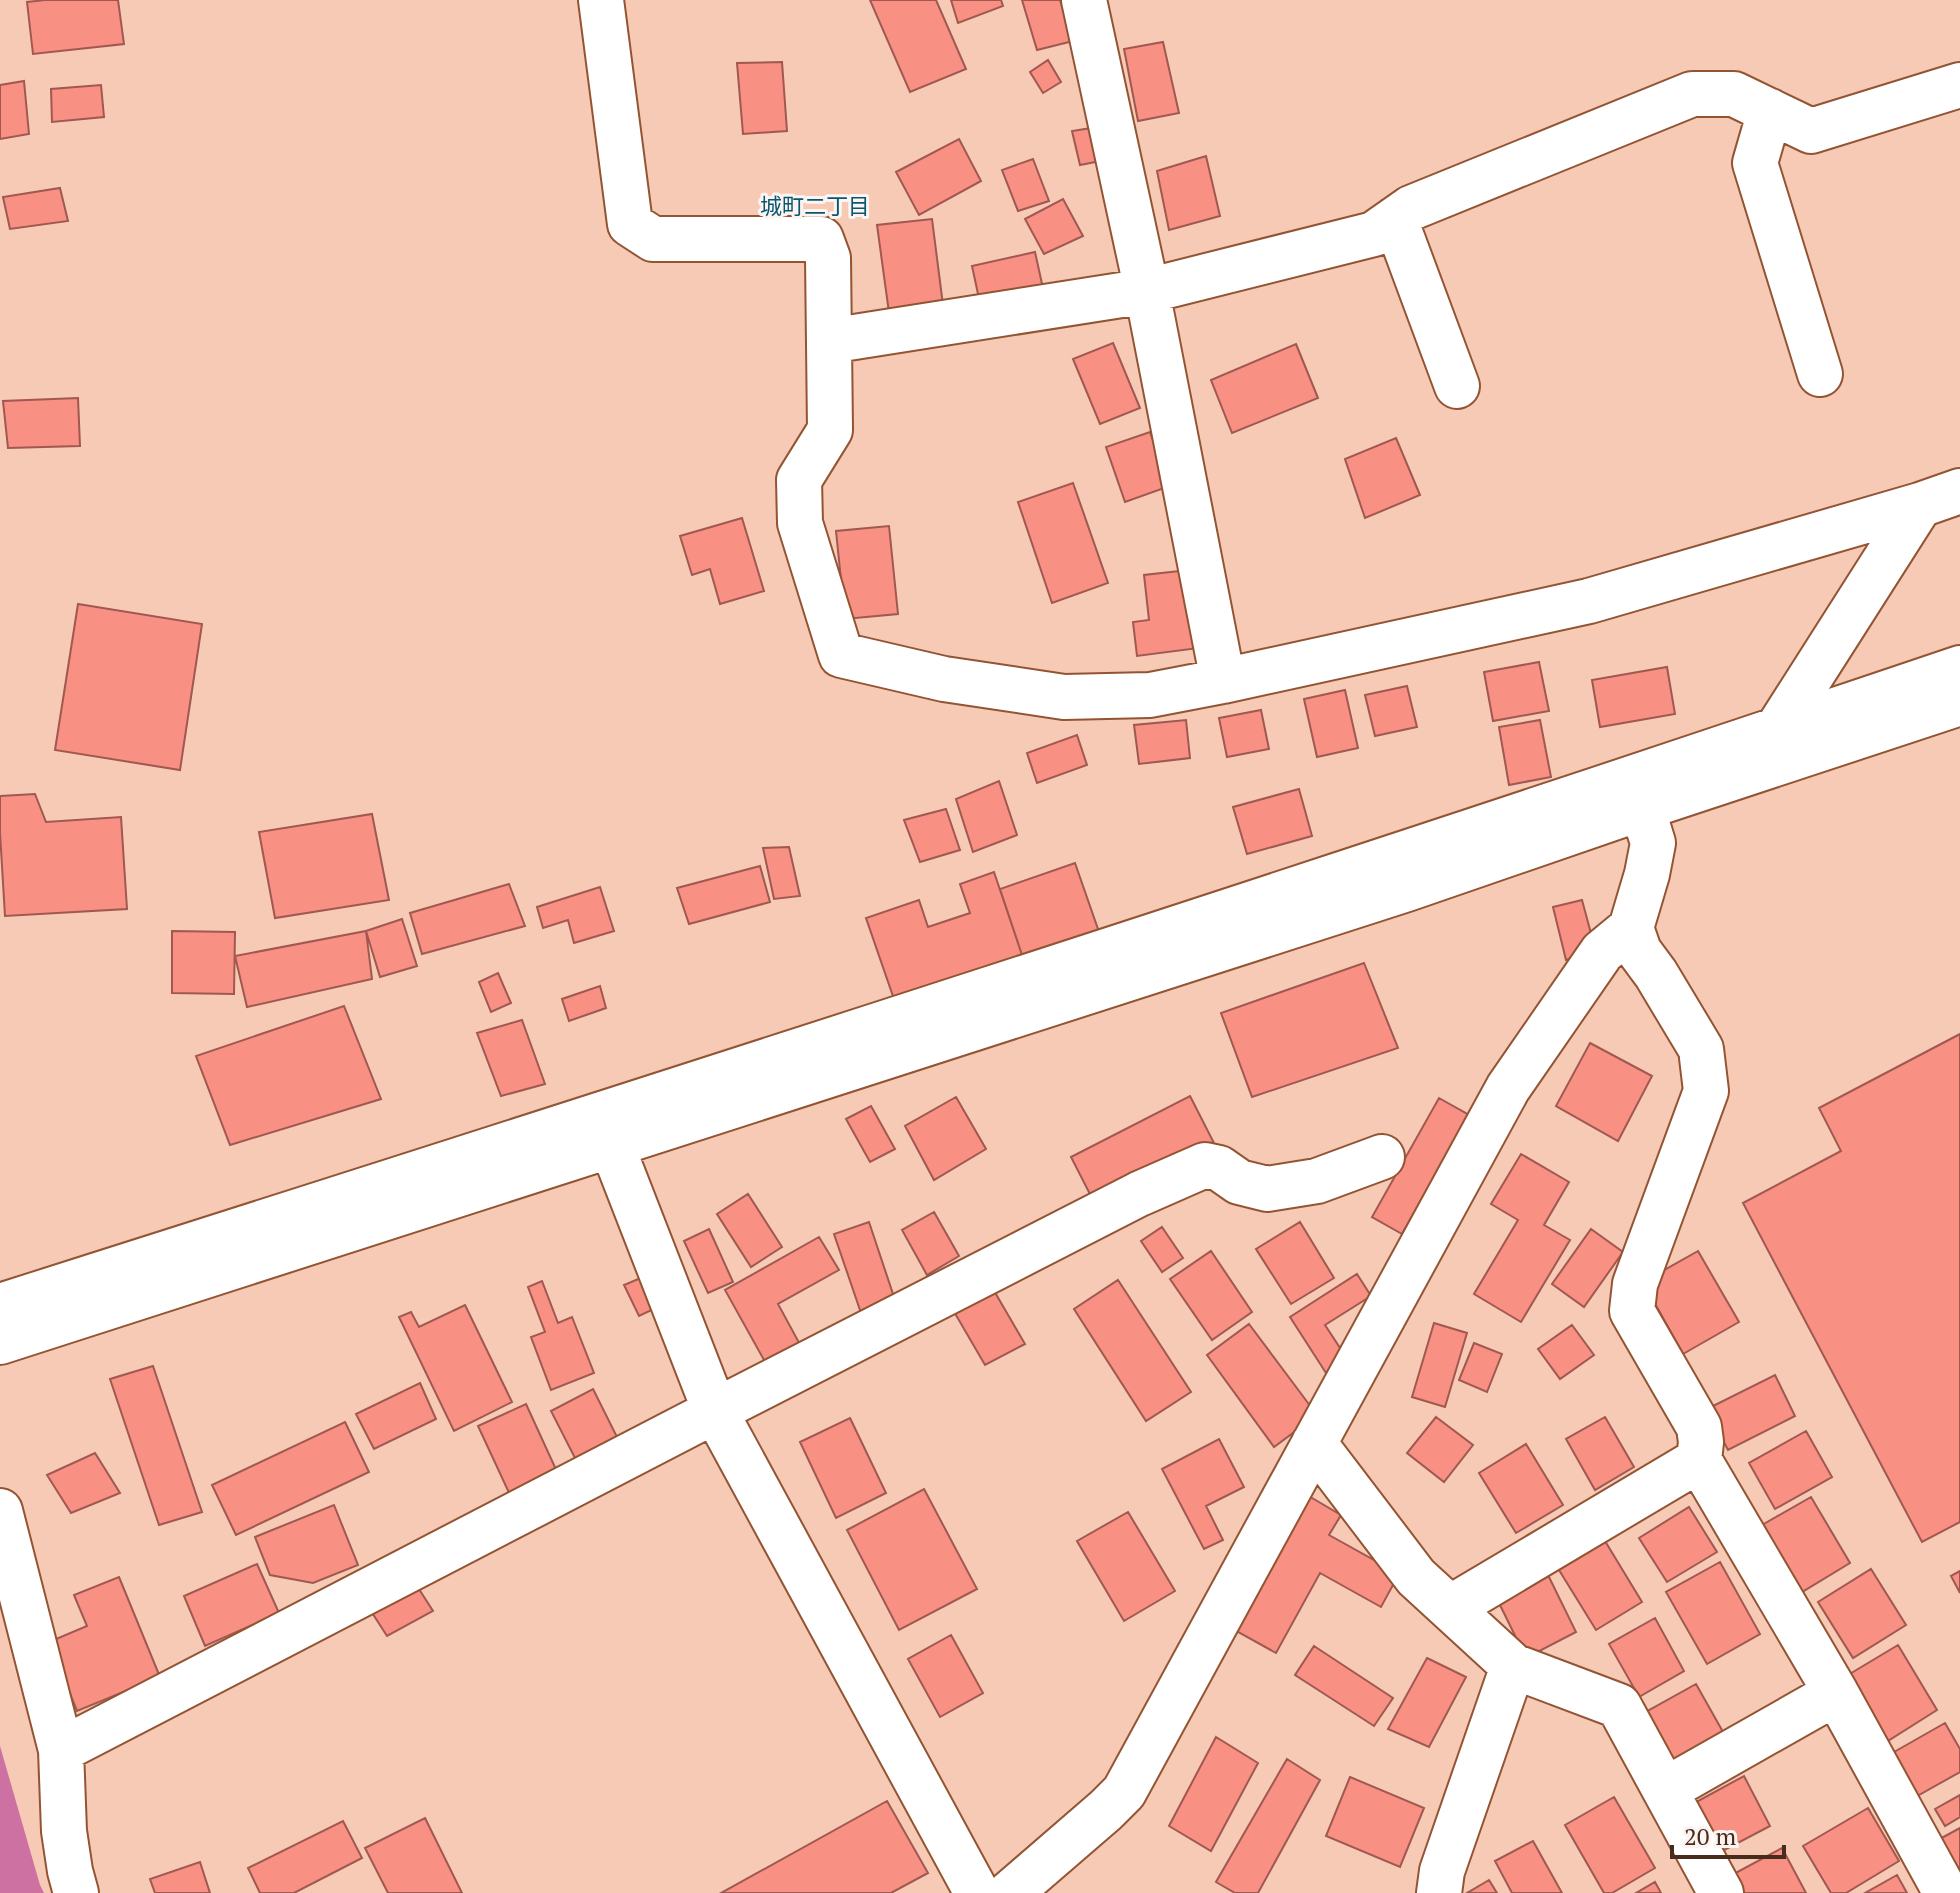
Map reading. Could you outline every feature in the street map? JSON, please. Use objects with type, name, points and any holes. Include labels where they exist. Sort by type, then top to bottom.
[{"type":"street","points":[[601,0],[630,224],[653,239],[821,239],[828,258],[830,430],[799,480],[800,523],[841,655],[944,679],[1064,697],[1150,695],[1589,601],[1940,498]]},
{"type":"street","points":[[1084,0],[1147,291],[1223,681]]},
{"type":"street","points":[[829,341],[1147,291],[1374,234],[1411,208],[1692,94],[1734,94],[1811,131],[1960,85]]},
{"type":"street","points":[[1770,111],[1755,163],[1820,374]]},
{"type":"street","points":[[1395,219],[1457,386]]},
{"type":"street","points":[[1781,745],[1940,498]]},
{"type":"street","points":[[0,1342],[267,1239],[605,1131],[1396,857],[1638,793],[1781,745],[1960,668]]},
{"type":"street","points":[[1781,745],[1960,703]]},
{"type":"street","points":[[1010,1893],[1124,1792],[1508,1088],[1602,952],[1631,928],[1653,843],[1638,793]]},
{"type":"street","points":[[1631,928],[1639,951],[1701,1049],[1706,1091],[1635,1284],[1632,1311],[1699,1427],[1699,1460],[1836,1693],[1946,1893]]},
{"type":"street","points":[[605,1131],[715,1411],[977,1893]]},
{"type":"street","points":[[61,1750],[1139,1194],[1205,1165],[1219,1168],[1239,1182],[1267,1189],[1317,1181],[1382,1157]]},
{"type":"street","points":[[0,1306],[267,1239]]},
{"type":"street","points":[[1314,1443],[1416,1577],[1513,1666],[1619,1706],[1721,1893]]},
{"type":"street","points":[[1450,1608],[1699,1460]]},
{"type":"street","points":[[0,1511],[61,1750],[64,1831],[76,1893]]},
{"type":"street","points":[[1439,1893],[1442,1871],[1513,1666]]},
{"type":"street","points":[[1665,1790],[1836,1693]]},
{"type":"shaded area","points":[[0,1746],[40,1885],[44,1893],[0,1893]]},
{"type":"building","points":[[118,0],[124,44],[33,54],[27,2]]},
{"type":"building","points":[[870,0],[936,0],[966,69],[910,92]]},
{"type":"building","points":[[951,0],[1001,0],[1003,6],[958,23]]},
{"type":"building","points":[[1022,0],[1060,0],[1073,41],[1037,50]]},
{"type":"building","points":[[1163,42],[1179,113],[1138,121],[1124,49]]},
{"type":"building","points":[[1048,60],[1061,82],[1043,93],[1030,72]]},
{"type":"building","points":[[782,62],[787,131],[743,134],[737,63]]},
{"type":"building","points":[[24,81],[29,134],[0,139],[0,85]]},
{"type":"building","points":[[101,85],[104,117],[52,122],[51,89]]},
{"type":"building","points":[[1104,126],[1111,159],[1080,165],[1072,131]]},
{"type":"building","points":[[959,139],[981,181],[919,215],[896,172]]},
{"type":"building","points":[[1206,156],[1220,216],[1169,230],[1157,171]]},
{"type":"building","points":[[1033,159],[1049,201],[1018,211],[1002,170]]},
{"type":"building","points":[[60,188],[68,221],[10,229],[3,197]]},
{"type":"building","points":[[1063,199],[1083,236],[1044,254],[1025,219]]},
{"type":"building","points":[[932,219],[944,313],[890,320],[877,225]]},
{"type":"building","points":[[1035,252],[1044,293],[981,308],[972,266]]},
{"type":"building","points":[[1113,343],[1140,408],[1100,424],[1073,359]]},
{"type":"building","points":[[1296,344],[1318,398],[1232,433],[1211,380]]},
{"type":"building","points":[[78,398],[80,446],[8,448],[3,401]]},
{"type":"building","points":[[1150,432],[1170,486],[1125,502],[1106,447]]},
{"type":"building","points":[[1396,438],[1420,495],[1365,518],[1345,459]]},
{"type":"building","points":[[1073,483],[1108,583],[1052,603],[1018,502]]},
{"type":"building","points":[[742,518],[764,591],[720,604],[710,569],[692,575],[680,536]]},
{"type":"building","points":[[889,526],[898,614],[845,619],[836,531]]},
{"type":"building","points":[[1188,570],[1199,648],[1137,656],[1133,622],[1149,620],[1144,575]]},
{"type":"building","points":[[78,604],[202,624],[180,770],[55,750]]},
{"type":"building","points":[[1539,662],[1549,711],[1493,721],[1484,672]]},
{"type":"building","points":[[1667,667],[1675,714],[1600,727],[1592,680]]},
{"type":"building","points":[[1407,686],[1417,727],[1375,736],[1365,695]]},
{"type":"building","points":[[1345,690],[1358,748],[1317,757],[1304,699]]},
{"type":"building","points":[[1261,710],[1269,749],[1227,757],[1219,718]]},
{"type":"building","points":[[1186,720],[1190,758],[1139,764],[1134,725]]},
{"type":"building","points":[[1540,720],[1551,777],[1509,785],[1499,727]]},
{"type":"building","points":[[1077,735],[1087,765],[1037,783],[1027,753]]},
{"type":"building","points":[[999,781],[1017,835],[973,852],[956,799]]},
{"type":"building","points":[[1299,789],[1312,836],[1247,854],[1233,807]]},
{"type":"building","points":[[35,794],[46,822],[121,817],[127,909],[5,916],[0,796]]},
{"type":"building","points":[[946,809],[960,850],[920,862],[904,820]]},
{"type":"building","points":[[372,814],[389,900],[275,918],[259,832]]},
{"type":"building","points":[[789,847],[800,896],[774,899],[763,848]]},
{"type":"building","points":[[1075,863],[1099,932],[1023,958],[1000,889]]},
{"type":"building","points":[[760,866],[770,902],[689,924],[677,888]]},
{"type":"building","points":[[994,872],[1023,958],[895,1002],[866,918],[919,900],[928,927],[970,913],[960,884]]},
{"type":"building","points":[[509,884],[525,926],[422,954],[410,913]]},
{"type":"building","points":[[600,887],[614,931],[574,943],[568,920],[543,928],[537,907]]},
{"type":"building","points":[[1582,900],[1596,952],[1566,960],[1553,907]]},
{"type":"building","points":[[402,919],[417,966],[380,977],[366,931]]},
{"type":"building","points":[[172,931],[235,932],[234,994],[172,993]]},
{"type":"building","points":[[366,931],[372,979],[247,1007],[235,956]]},
{"type":"building","points":[[1364,963],[1398,1048],[1252,1097],[1221,1013]]},
{"type":"building","points":[[498,973],[511,1003],[491,1012],[479,982]]},
{"type":"building","points":[[600,986],[606,1008],[569,1021],[562,999]]},
{"type":"building","points":[[344,1006],[381,1099],[230,1145],[196,1056]]},
{"type":"building","points":[[522,1020],[545,1084],[501,1096],[477,1033]]},
{"type":"building","points":[[1960,1034],[1960,1522],[1922,1542],[1743,1203],[1841,1151],[1819,1108]]},
{"type":"building","points":[[1590,1043],[1652,1076],[1618,1141],[1556,1106]]},
{"type":"building","points":[[1190,1096],[1215,1145],[1095,1204],[1071,1157]]},
{"type":"building","points":[[956,1097],[986,1149],[934,1180],[905,1126]]},
{"type":"building","points":[[1439,1098],[1469,1115],[1402,1234],[1372,1217]]},
{"type":"building","points":[[871,1106],[895,1149],[870,1162],[846,1119]]},
{"type":"building","points":[[1521,1154],[1569,1182],[1544,1225],[1570,1240],[1521,1322],[1474,1294],[1518,1220],[1491,1204]]},
{"type":"building","points":[[748,1194],[782,1247],[751,1267],[717,1214]]},
{"type":"building","points":[[934,1212],[959,1256],[927,1275],[902,1230]]},
{"type":"building","points":[[869,1222],[895,1300],[861,1313],[834,1234]]},
{"type":"building","points":[[1300,1222],[1334,1278],[1291,1304],[1256,1249]]},
{"type":"building","points":[[1162,1227],[1183,1258],[1162,1272],[1141,1241]]},
{"type":"building","points":[[709,1229],[733,1282],[708,1293],[684,1241]]},
{"type":"building","points":[[1591,1229],[1623,1252],[1584,1307],[1552,1284]]},
{"type":"building","points":[[819,1237],[839,1270],[778,1304],[803,1350],[769,1369],[725,1290]]},
{"type":"building","points":[[1211,1251],[1252,1312],[1212,1340],[1170,1279]]},
{"type":"building","points":[[1698,1251],[1739,1322],[1683,1354],[1643,1282]]},
{"type":"building","points":[[1357,1274],[1371,1296],[1325,1325],[1344,1354],[1326,1373],[1290,1317]]},
{"type":"building","points":[[643,1277],[658,1307],[639,1316],[624,1285]]},
{"type":"building","points":[[1118,1280],[1191,1392],[1146,1421],[1074,1309]]},
{"type":"building","points":[[542,1281],[558,1323],[572,1317],[594,1373],[551,1390],[531,1337],[545,1332],[528,1287]]},
{"type":"building","points":[[993,1289],[1025,1344],[985,1365],[953,1310]]},
{"type":"building","points":[[465,1305],[512,1402],[454,1431],[399,1317],[411,1312],[419,1327]]},
{"type":"building","points":[[1434,1323],[1467,1333],[1445,1407],[1412,1397]]},
{"type":"building","points":[[1249,1324],[1317,1415],[1274,1447],[1207,1355]]},
{"type":"building","points":[[1572,1325],[1594,1355],[1560,1379],[1538,1349]]},
{"type":"building","points":[[1474,1343],[1502,1354],[1487,1392],[1459,1380]]},
{"type":"building","points":[[153,1366],[202,1512],[159,1525],[110,1379]]},
{"type":"building","points":[[1775,1375],[1795,1416],[1728,1450],[1707,1409]]},
{"type":"building","points":[[420,1383],[436,1419],[374,1449],[356,1414]]},
{"type":"building","points":[[593,1389],[618,1439],[576,1460],[551,1411]]},
{"type":"building","points":[[526,1404],[559,1476],[511,1497],[478,1426]]},
{"type":"building","points":[[1436,1417],[1473,1445],[1444,1482],[1407,1453]]},
{"type":"building","points":[[1605,1417],[1634,1467],[1595,1490],[1566,1439]]},
{"type":"building","points":[[850,1418],[886,1493],[836,1518],[800,1442]]},
{"type":"building","points":[[345,1422],[369,1472],[236,1535],[212,1485]]},
{"type":"building","points":[[1806,1431],[1832,1477],[1775,1509],[1749,1463]]},
{"type":"building","points":[[1219,1439],[1244,1487],[1206,1506],[1223,1540],[1204,1549],[1162,1469]]},
{"type":"building","points":[[1526,1444],[1563,1505],[1516,1533],[1479,1473]]},
{"type":"building","points":[[95,1453],[120,1493],[71,1513],[47,1475]]},
{"type":"building","points":[[924,1489],[977,1589],[899,1630],[847,1530]]},
{"type":"building","points":[[1307,1495],[1341,1515],[1329,1535],[1399,1574],[1381,1607],[1320,1573],[1276,1653],[1233,1629]]},
{"type":"building","points":[[1811,1497],[1850,1563],[1802,1592],[1762,1525]]},
{"type":"building","points":[[334,1505],[358,1565],[313,1583],[270,1575],[255,1537]]},
{"type":"building","points":[[1689,1507],[1717,1552],[1667,1582],[1639,1538]]},
{"type":"building","points":[[1128,1512],[1175,1591],[1124,1621],[1077,1541]]},
{"type":"building","points":[[1605,1541],[1642,1602],[1596,1630],[1559,1570]]},
{"type":"building","points":[[1720,1562],[1760,1634],[1707,1664],[1666,1592]]},
{"type":"building","points":[[257,1564],[279,1613],[205,1646],[184,1596]]},
{"type":"building","points":[[1871,1569],[1906,1625],[1853,1658],[1818,1602]]},
{"type":"building","points":[[1960,1571],[1960,1593],[1951,1576]]},
{"type":"building","points":[[1548,1575],[1576,1632],[1526,1658],[1500,1605]]},
{"type":"building","points":[[119,1577],[160,1677],[77,1711],[49,1642],[87,1626],[74,1595]]},
{"type":"building","points":[[417,1586],[433,1611],[387,1636],[371,1611]]},
{"type":"building","points":[[1655,1618],[1684,1671],[1639,1697],[1609,1644]]},
{"type":"building","points":[[951,1635],[983,1693],[940,1717],[908,1659]]},
{"type":"building","points":[[1898,1645],[1937,1710],[1883,1744],[1843,1678]]},
{"type":"building","points":[[1314,1646],[1393,1698],[1374,1726],[1295,1675]]},
{"type":"building","points":[[1427,1658],[1466,1677],[1429,1747],[1388,1729]]},
{"type":"building","points":[[1696,1684],[1723,1732],[1671,1762],[1644,1713]]},
{"type":"building","points":[[1945,1723],[1960,1749],[1960,1772],[1912,1799],[1887,1756]]},
{"type":"building","points":[[1216,1737],[1258,1763],[1211,1851],[1169,1826]]},
{"type":"building","points":[[1287,1759],[1320,1780],[1258,1893],[1235,1893],[1216,1882]]},
{"type":"building","points":[[1744,1776],[1770,1826],[1715,1855],[1689,1806]]},
{"type":"building","points":[[1350,1777],[1424,1808],[1400,1867],[1326,1836]]},
{"type":"building","points":[[1960,1795],[1960,1817],[1945,1826],[1935,1809]]},
{"type":"building","points":[[1614,1797],[1655,1868],[1612,1893],[1604,1893],[1565,1825]]},
{"type":"building","points":[[887,1801],[928,1873],[891,1893],[721,1893]]},
{"type":"building","points":[[1868,1808],[1899,1861],[1846,1893],[1831,1893],[1803,1846]]},
{"type":"building","points":[[425,1818],[462,1893],[388,1893],[365,1848]]},
{"type":"building","points":[[343,1821],[362,1858],[294,1893],[260,1893],[248,1868]]},
{"type":"building","points":[[1960,1828],[1960,1885],[1936,1841]]},
{"type":"building","points":[[1533,1841],[1562,1893],[1512,1893],[1495,1861]]},
{"type":"building","points":[[1782,1848],[1806,1893],[1739,1893],[1730,1876]]},
{"type":"building","points":[[200,1862],[210,1893],[155,1893],[150,1879]]},
{"type":"building","points":[[1897,1875],[1907,1893],[1865,1893]]},
{"type":"building","points":[[1489,1880],[1497,1893],[1467,1893]]},
{"type":"building","points":[[1655,1882],[1661,1893],[1636,1893]]},
{"type":"district","name":"城町二丁目","points":[[815,205]]}]
